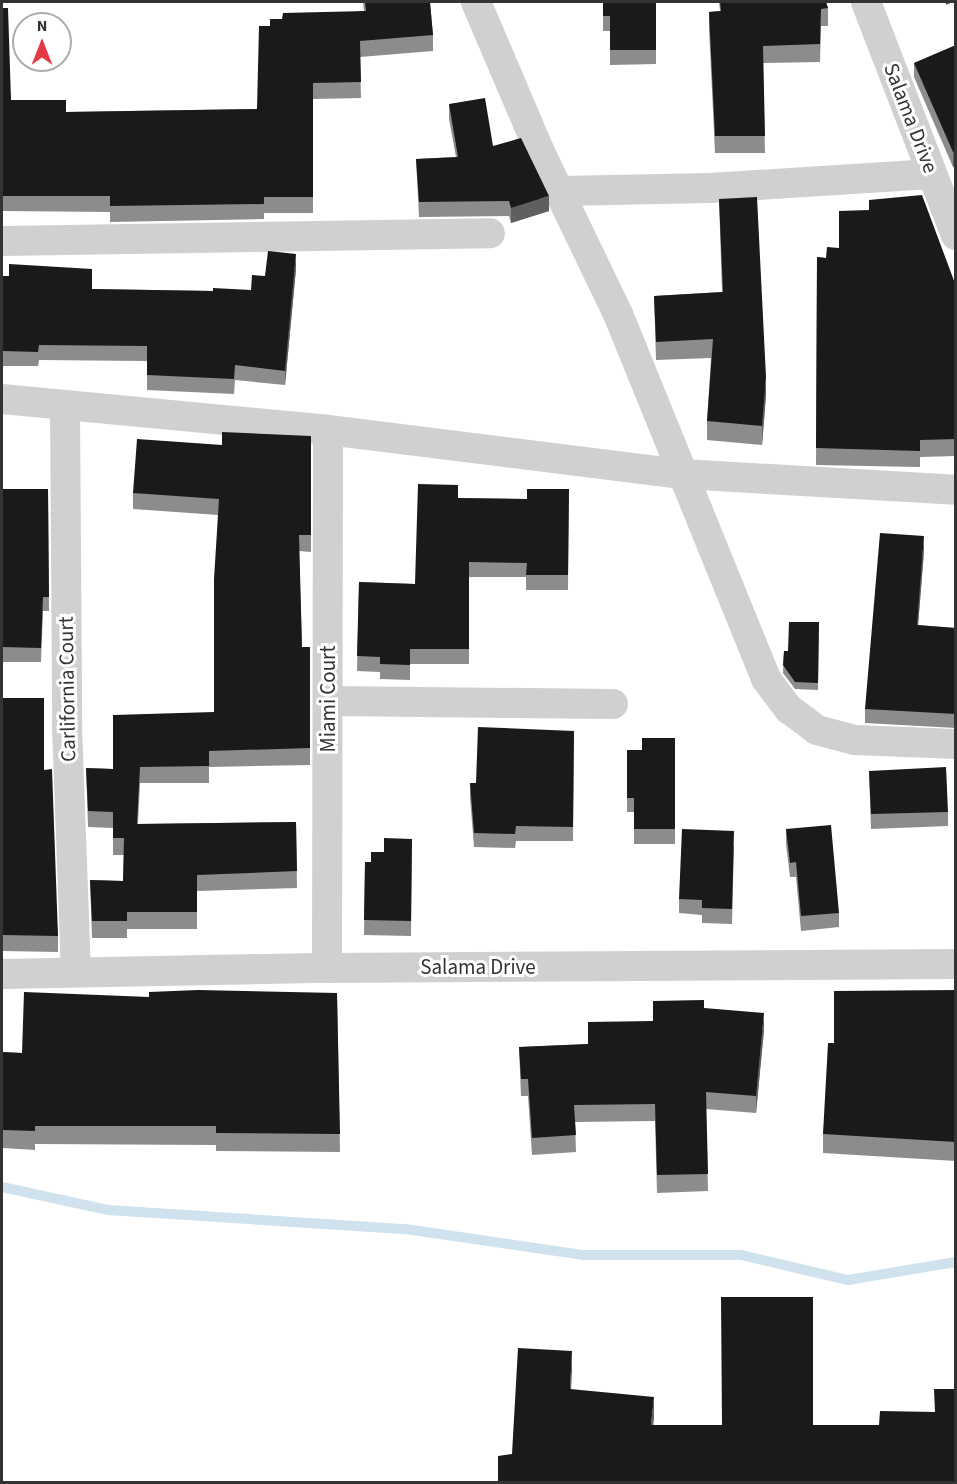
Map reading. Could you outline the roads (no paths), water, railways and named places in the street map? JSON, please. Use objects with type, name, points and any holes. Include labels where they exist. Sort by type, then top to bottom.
[{"type":"street","points":[[476,2],[560,191],[618,314],[766,678],[789,709],[817,730],[855,740],[956,744]]},
{"type":"street","name":"Salama Drive","points":[[866,2],[956,235]]},
{"type":"street","points":[[560,191],[710,188],[932,174]]},
{"type":"street","points":[[2,241],[490,232]]},
{"type":"street","points":[[2,399],[328,430],[682,474],[956,490]]},
{"type":"street","name":"Carlifornia Court","points":[[65,406],[67,727],[76,972]]},
{"type":"street","name":"Miami Court","points":[[327,968],[328,430]]},
{"type":"street","points":[[329,701],[613,704]]},
{"type":"street","name":"Salama Drive","points":[[2,974],[327,968],[956,963]]},
{"type":"waterway","points":[[2,1187],[108,1210],[405,1229],[584,1255],[741,1255],[848,1280],[956,1262]]}]
